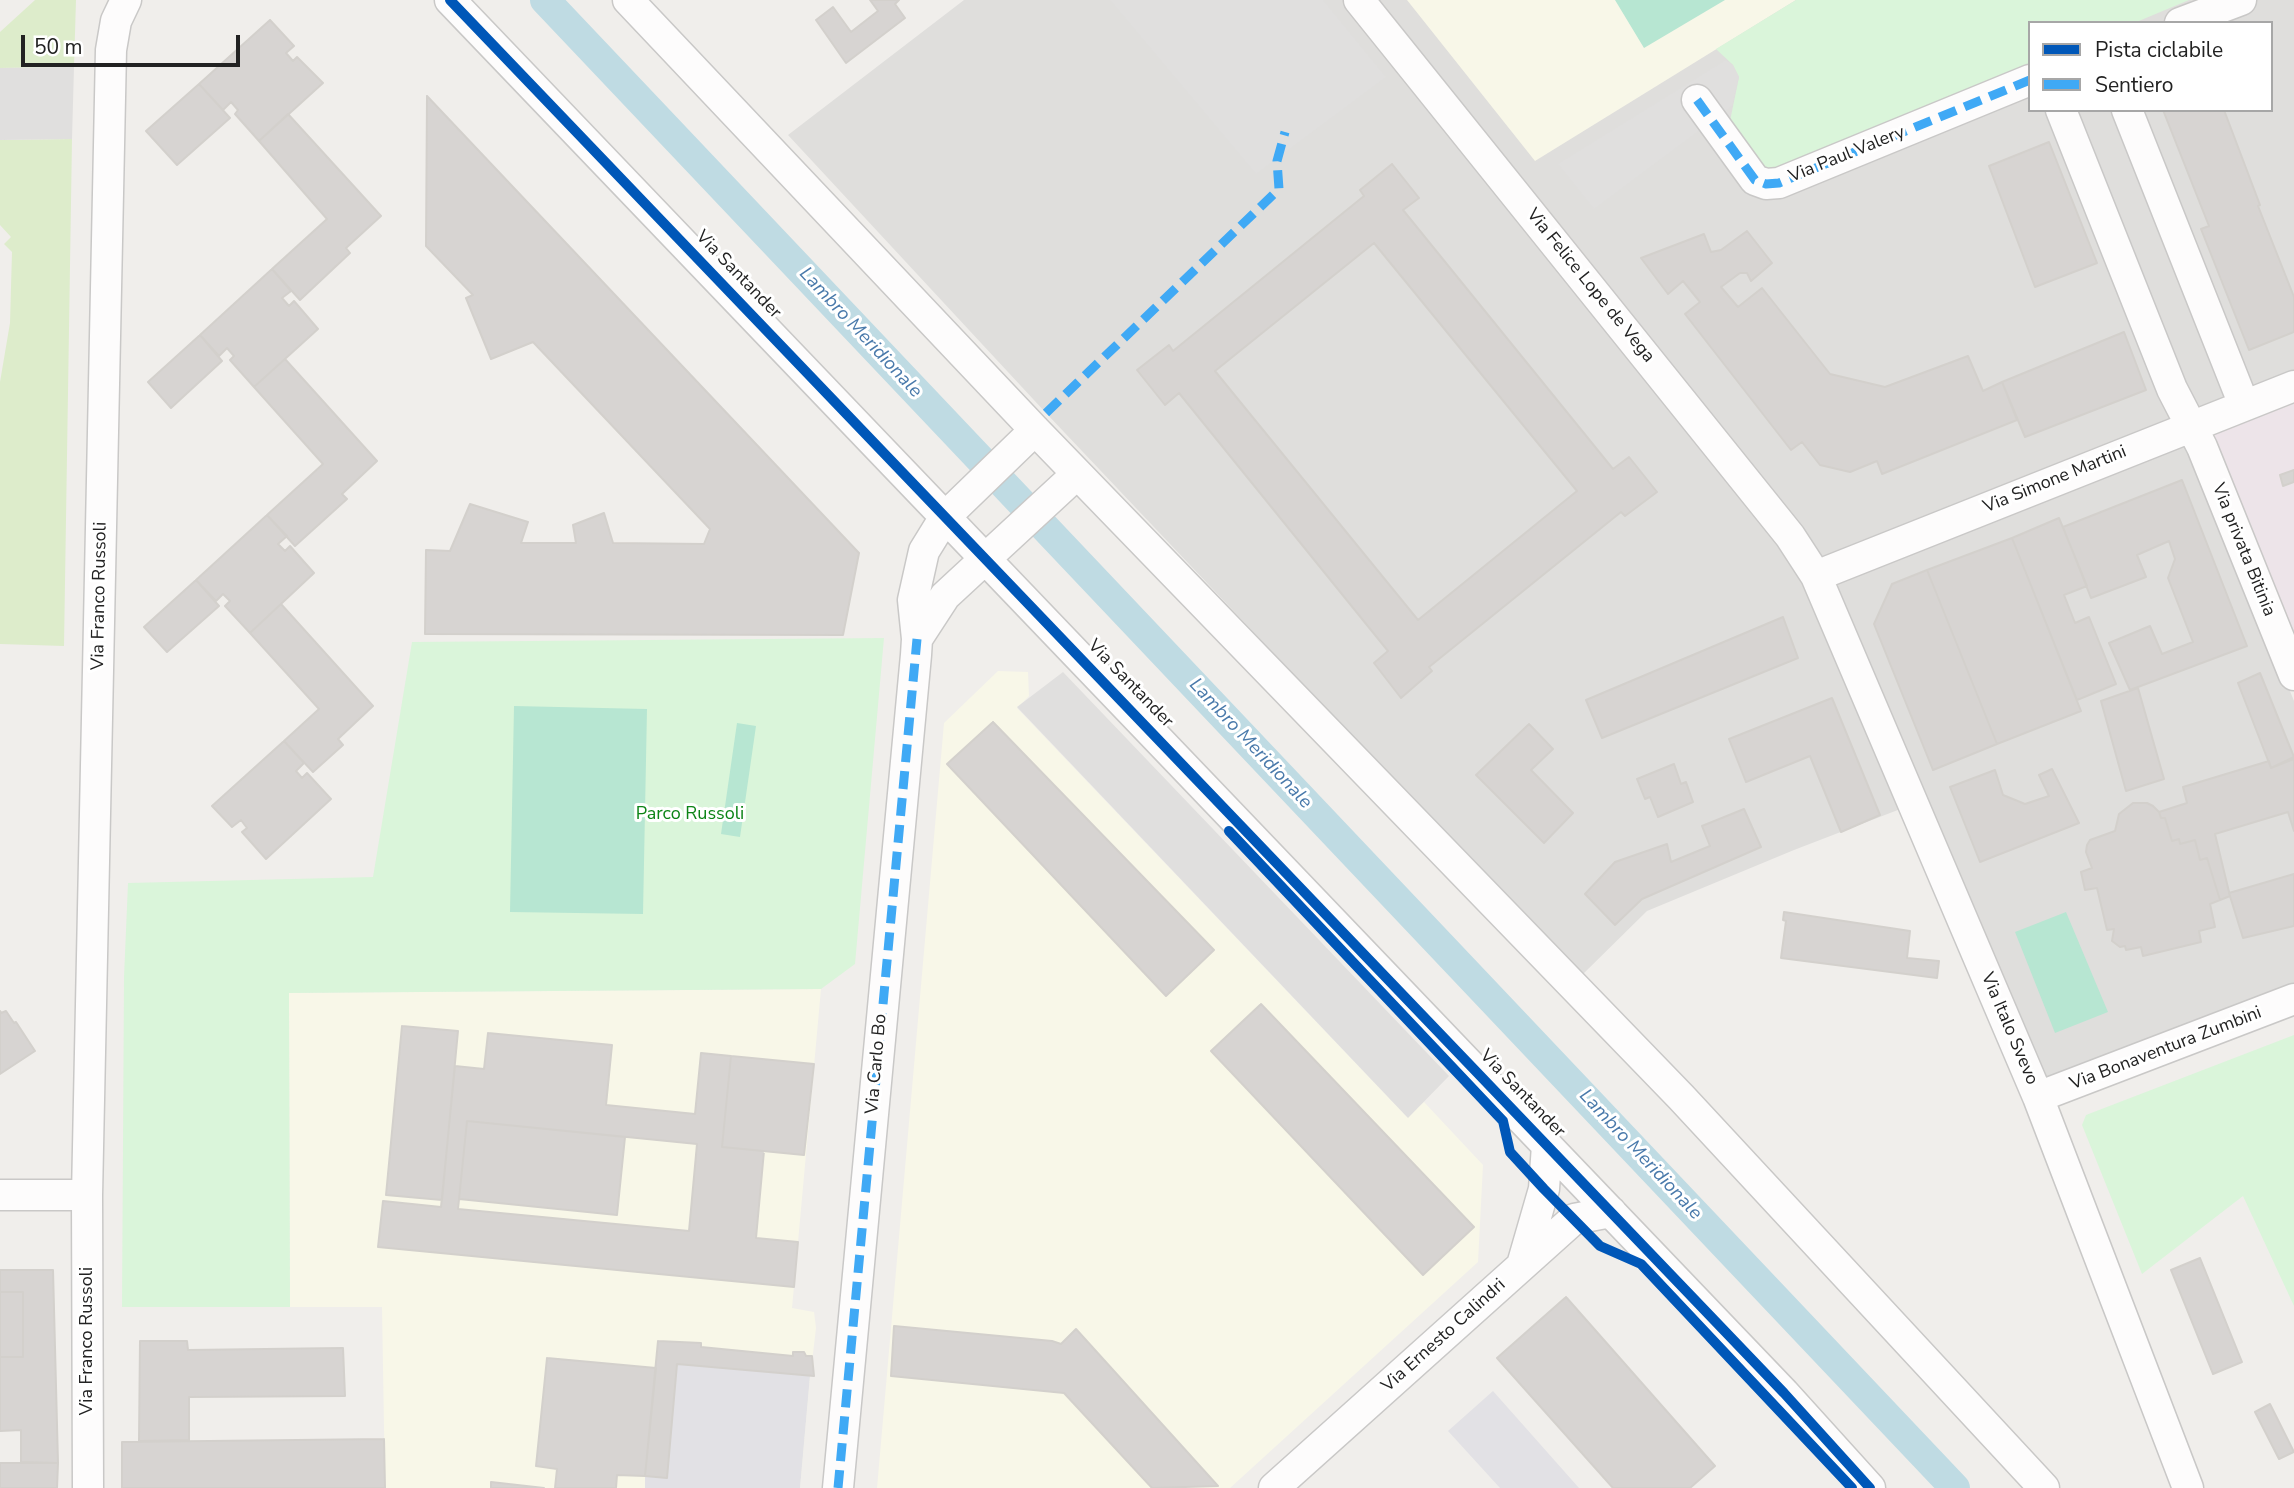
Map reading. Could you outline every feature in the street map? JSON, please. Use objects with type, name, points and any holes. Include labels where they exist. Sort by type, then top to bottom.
[{"type":"street","name":"Via Franco Russoli","points":[[88,1488],[87,1195],[111,50],[116,21],[126,0]]},
{"type":"street","name":"Via Santander","points":[[450,0],[994,553],[1451,1045],[1784,1393],[1870,1488]]},
{"type":"street","points":[[628,0],[1028,437],[1681,1097],[2044,1488]]},
{"type":"street","name":"Via Felice Lope de Vega","points":[[1359,0],[1782,525],[1816,576]]},
{"type":"street","points":[[2185,21],[2241,0]]},
{"type":"street","name":"Via Paul Valery","points":[[1697,100],[1755,180],[1766,184],[1779,183],[2028,81]]},
{"type":"street","points":[[2062,112],[2172,389],[2190,426]]},
{"type":"street","points":[[2128,112],[2244,405]]},
{"type":"street","name":"Via Simone Martini","points":[[1816,576],[2294,386]]},
{"type":"street","name":"Via privata Bitinia","points":[[2190,426],[2202,447],[2294,675]]},
{"type":"street","name":"Via Carlo Bo","points":[[838,1488],[917,639],[913,600],[924,551],[952,509],[1028,437]]},
{"type":"street","name":"Via Carlo Bo","points":[[917,639],[945,597],[1071,480]]},
{"type":"street","name":"Via Italo Svevo","points":[[1816,576],[2038,1097],[2188,1488]]},
{"type":"street","name":"Via Bonaventura Zumbini","points":[[2038,1097],[2294,999]]},
{"type":"street","name":"Via Ernesto Calindri","points":[[1274,1488],[1522,1265],[1544,1189],[1547,1146]]},
{"type":"street","points":[[0,1195],[87,1195]]},
{"type":"street","points":[[1522,1265],[1574,1219],[1611,1212]]},
{"type":"shaded area","points":[[964,0],[2294,0],[2294,372],[2180,418],[2294,701],[2294,1016],[2033,1114],[1903,808],[1647,911],[1580,977],[1046,413],[788,135]]},
{"type":"shaded area","points":[[1110,0],[1323,0],[1386,77],[1256,174]]},
{"type":"shaded area","points":[[1407,0],[1796,0],[1535,161]]},
{"type":"shaded area","points":[[1726,60],[1733,65],[1739,77],[1732,106],[1594,209],[1558,164]]},
{"type":"shaded area","points":[[74,67],[72,139],[0,140],[0,68]]},
{"type":"shaded area","points":[[2294,397],[2294,642],[2210,428]]},
{"type":"shaded area","points":[[998,671],[1028,672],[1029,696],[1017,708],[1407,1117],[1424,1102],[1483,1165],[1478,1262],[1230,1488],[877,1488],[944,723]]},
{"type":"shaded area","points":[[1063,672],[1449,1076],[1408,1118],[1017,707]]},
{"type":"shaded area","points":[[821,989],[792,1308],[814,1312],[816,1328],[812,1362],[814,1376],[810,1376],[800,1488],[385,1488],[382,1307],[290,1307],[289,993]]},
{"type":"shaded area","points":[[677,1364],[810,1376],[800,1488],[645,1488],[645,1476],[666,1477]]},
{"type":"shaded area","points":[[1493,1391],[1579,1488],[1500,1488],[1448,1431]]},
{"type":"green space","points":[[35,0],[76,0],[74,67],[0,68],[0,32]]},
{"type":"green space","points":[[1615,0],[1725,0],[1644,48]]},
{"type":"green space","points":[[1796,0],[2189,0],[2139,21],[2028,21],[2028,66],[1768,173],[1730,121],[1739,77],[1733,65],[1716,49]]},
{"type":"green space","points":[[72,139],[64,646],[0,644],[0,382],[10,323],[12,252],[4,244],[11,237],[0,225],[0,140]]},
{"type":"green space","name":"Parco Russoli","points":[[884,638],[855,964],[821,989],[289,993],[290,1307],[122,1307],[124,977],[128,883],[373,877],[412,642]]},
{"type":"green space","points":[[514,706],[647,709],[643,914],[510,912]]},
{"type":"green space","points":[[737,723],[756,726],[740,837],[721,834]]},
{"type":"green space","points":[[2066,912],[2108,1012],[2055,1033],[2015,932]]},
{"type":"green space","points":[[2294,1035],[2294,1306],[2243,1196],[2142,1274],[2082,1125],[2086,1115]]},
{"type":"building","points":[[870,0],[899,0],[895,4],[905,18],[846,63],[816,20],[833,7],[851,32],[878,11]]},
{"type":"building","points":[[270,20],[294,46],[286,53],[293,61],[297,57],[323,83],[259,141],[235,114],[238,110],[231,102],[223,110],[199,84]]},
{"type":"building","points":[[199,84],[230,118],[177,165],[146,131]]},
{"type":"building","points":[[427,96],[859,553],[843,635],[425,634],[426,550],[450,551],[470,504],[528,522],[521,543],[576,543],[573,525],[604,513],[613,543],[704,544],[710,529],[533,342],[491,359],[466,298],[473,295],[426,246]]},
{"type":"building","points":[[2164,112],[2225,112],[2294,297],[2294,332],[2249,350],[2201,229],[2209,226]]},
{"type":"building","points":[[288,114],[381,216],[346,248],[350,253],[300,300],[272,269],[327,219],[259,141]]},
{"type":"building","points":[[2049,142],[2097,263],[2035,287],[1989,166]]},
{"type":"building","points":[[1392,164],[1419,198],[1403,210],[1613,469],[1629,457],[1657,492],[1625,516],[1621,512],[1429,667],[1432,671],[1401,698],[1374,663],[1388,651],[1179,393],[1165,405],[1137,370],[1169,345],[1173,351],[1364,196],[1360,190]],"holes":[[[1374,243],[1577,491],[1418,620],[1215,371]]]},
{"type":"building","points":[[1747,231],[1772,263],[1751,281],[1747,273],[1740,273],[1721,287],[1738,307],[1762,288],[1830,374],[1885,387],[1968,356],[1983,391],[2002,382],[2017,420],[1882,474],[1877,461],[1850,472],[1820,465],[1802,442],[1791,450],[1685,314],[1700,302],[1683,281],[1668,294],[1641,258],[1704,234],[1711,252],[1721,250]]},
{"type":"building","points":[[272,269],[291,291],[282,298],[289,306],[294,301],[318,329],[254,387],[230,360],[234,356],[227,348],[219,356],[200,335]]},
{"type":"building","points":[[2124,332],[2146,390],[2025,437],[2002,382]]},
{"type":"building","points":[[200,335],[222,361],[171,408],[148,382]]},
{"type":"building","points":[[285,359],[377,461],[342,494],[347,499],[295,546],[267,515],[323,464],[254,387]]},
{"type":"building","points":[[2294,470],[2294,482],[2283,486],[2280,475]]},
{"type":"building","points":[[2182,480],[2247,646],[2130,690],[2109,643],[2150,626],[2162,654],[2193,642],[2168,578],[2175,559],[2169,541],[2137,555],[2146,577],[2091,598],[2063,527]]},
{"type":"building","points":[[267,515],[287,536],[278,544],[285,551],[290,546],[314,573],[250,633],[225,606],[230,601],[223,594],[216,601],[196,580]]},
{"type":"building","points":[[2059,518],[2087,586],[2064,595],[2075,623],[2089,617],[2116,684],[2077,700],[2012,538]]},
{"type":"building","points":[[2012,538],[2081,711],[1997,744],[1927,570]]},
{"type":"building","points":[[1927,570],[1997,744],[1933,770],[1874,624],[1892,584]]},
{"type":"building","points":[[196,580],[219,606],[167,652],[144,627]]},
{"type":"building","points":[[281,604],[373,706],[338,739],[343,745],[313,772],[284,741],[319,709],[250,633]]},
{"type":"building","points":[[1783,617],[1798,658],[1602,738],[1586,700]]},
{"type":"building","points":[[2260,673],[2294,757],[2271,768],[2238,683]]},
{"type":"building","points":[[2138,688],[2164,779],[2126,791],[2101,701]]},
{"type":"building","points":[[1832,698],[1880,815],[1841,832],[1810,756],[1746,782],[1729,739]]},
{"type":"building","points":[[993,722],[1214,950],[1166,996],[947,764]]},
{"type":"building","points":[[1529,724],[1553,749],[1531,770],[1573,813],[1544,843],[1476,775]]},
{"type":"building","points":[[284,741],[304,763],[296,771],[302,778],[307,773],[331,799],[266,859],[242,832],[247,828],[241,820],[232,827],[212,806]]},
{"type":"building","points":[[2294,759],[2294,831],[2288,812],[2215,834],[2230,896],[2220,900],[2207,858],[2200,860],[2195,840],[2180,844],[2179,839],[2172,841],[2165,818],[2161,818],[2159,812],[2187,803],[2183,787],[2269,761],[2271,768]]},
{"type":"building","points":[[1674,764],[1681,784],[1686,782],[1693,802],[1658,817],[1650,797],[1645,799],[1637,779]]},
{"type":"building","points":[[2052,769],[2079,823],[1980,862],[1950,787],[1995,770],[2003,795],[2025,804],[2049,796],[2039,775]]},
{"type":"building","points":[[2133,803],[2153,806],[2161,818],[2165,818],[2172,841],[2179,839],[2180,844],[2195,840],[2200,860],[2207,858],[2220,900],[2210,904],[2215,927],[2199,931],[2201,942],[2143,956],[2141,947],[2126,950],[2125,946],[2120,947],[2112,941],[2114,929],[2107,930],[2097,888],[2085,890],[2081,872],[2092,868],[2086,852],[2087,845],[2090,840],[2115,831],[2119,814]]},
{"type":"building","points":[[1744,809],[1761,847],[1642,899],[1615,925],[1585,894],[1615,862],[1667,844],[1671,862],[1710,846],[1702,826]]},
{"type":"building","points":[[2294,874],[2294,926],[2243,938],[2229,893]]},
{"type":"building","points":[[1784,912],[1910,931],[1907,958],[1939,961],[1937,978],[1781,958],[1786,921],[1783,920]]},
{"type":"building","points":[[1261,1004],[1474,1227],[1423,1275],[1211,1051]]},
{"type":"building","points":[[0,1011],[6,1011],[14,1023],[16,1022],[35,1051],[0,1074]]},
{"type":"building","points":[[402,1026],[458,1031],[442,1200],[386,1195]]},
{"type":"building","points":[[488,1033],[612,1045],[606,1105],[695,1114],[701,1053],[731,1056],[722,1147],[764,1151],[756,1238],[798,1242],[794,1287],[378,1247],[383,1201],[441,1207],[455,1066],[484,1069]],"holes":[[[467,1121],[697,1144],[689,1231],[458,1209]]]},
{"type":"building","points":[[731,1056],[814,1064],[804,1155],[722,1147]]},
{"type":"building","points":[[467,1121],[625,1137],[617,1215],[459,1199]]},
{"type":"building","points":[[2200,1258],[2242,1362],[2213,1374],[2171,1270]]},
{"type":"building","points":[[0,1270],[53,1270],[58,1463],[21,1462],[21,1430],[0,1431],[0,1357],[23,1357],[23,1292],[0,1292]]},
{"type":"building","points":[[0,1292],[23,1292],[23,1357],[0,1357]]},
{"type":"building","points":[[1566,1297],[1715,1466],[1690,1488],[1613,1488],[1497,1358]]},
{"type":"building","points":[[894,1326],[1061,1344],[1076,1329],[1218,1486],[1152,1488],[1064,1393],[891,1376]]},
{"type":"building","points":[[140,1341],[187,1341],[188,1350],[343,1348],[345,1396],[189,1397],[189,1440],[139,1441]]},
{"type":"building","points":[[658,1341],[701,1343],[701,1347],[793,1356],[793,1352],[804,1352],[806,1356],[812,1356],[814,1376],[677,1364],[667,1478],[645,1476]]},
{"type":"building","points":[[547,1358],[656,1368],[645,1476],[617,1475],[616,1488],[555,1488],[557,1469],[536,1466]]},
{"type":"building","points":[[2270,1404],[2294,1452],[2279,1459],[2255,1412]]},
{"type":"building","points":[[384,1439],[385,1488],[122,1488],[122,1442]]},
{"type":"building","points":[[0,1463],[58,1463],[57,1488],[0,1488]]},
{"type":"building","points":[[491,1482],[544,1488],[491,1488]]},
{"type":"waterway","name":"Lambro Meridionale","points":[[545,0],[1955,1488]]},
{"type":"marked path","points":[[1697,100],[1755,180],[1766,184],[1779,183],[2028,81]]},
{"type":"marked path","points":[[1046,413],[1279,189],[1277,161],[1285,132]]},
{"type":"marked path","points":[[838,1488],[917,639]]},
{"type":"cycle path","points":[[450,0],[1784,1393],[1870,1488]]},
{"type":"cycle path","points":[[1229,831],[1503,1121],[1510,1152],[1544,1189],[1600,1246],[1641,1264],[1852,1488]]}]
